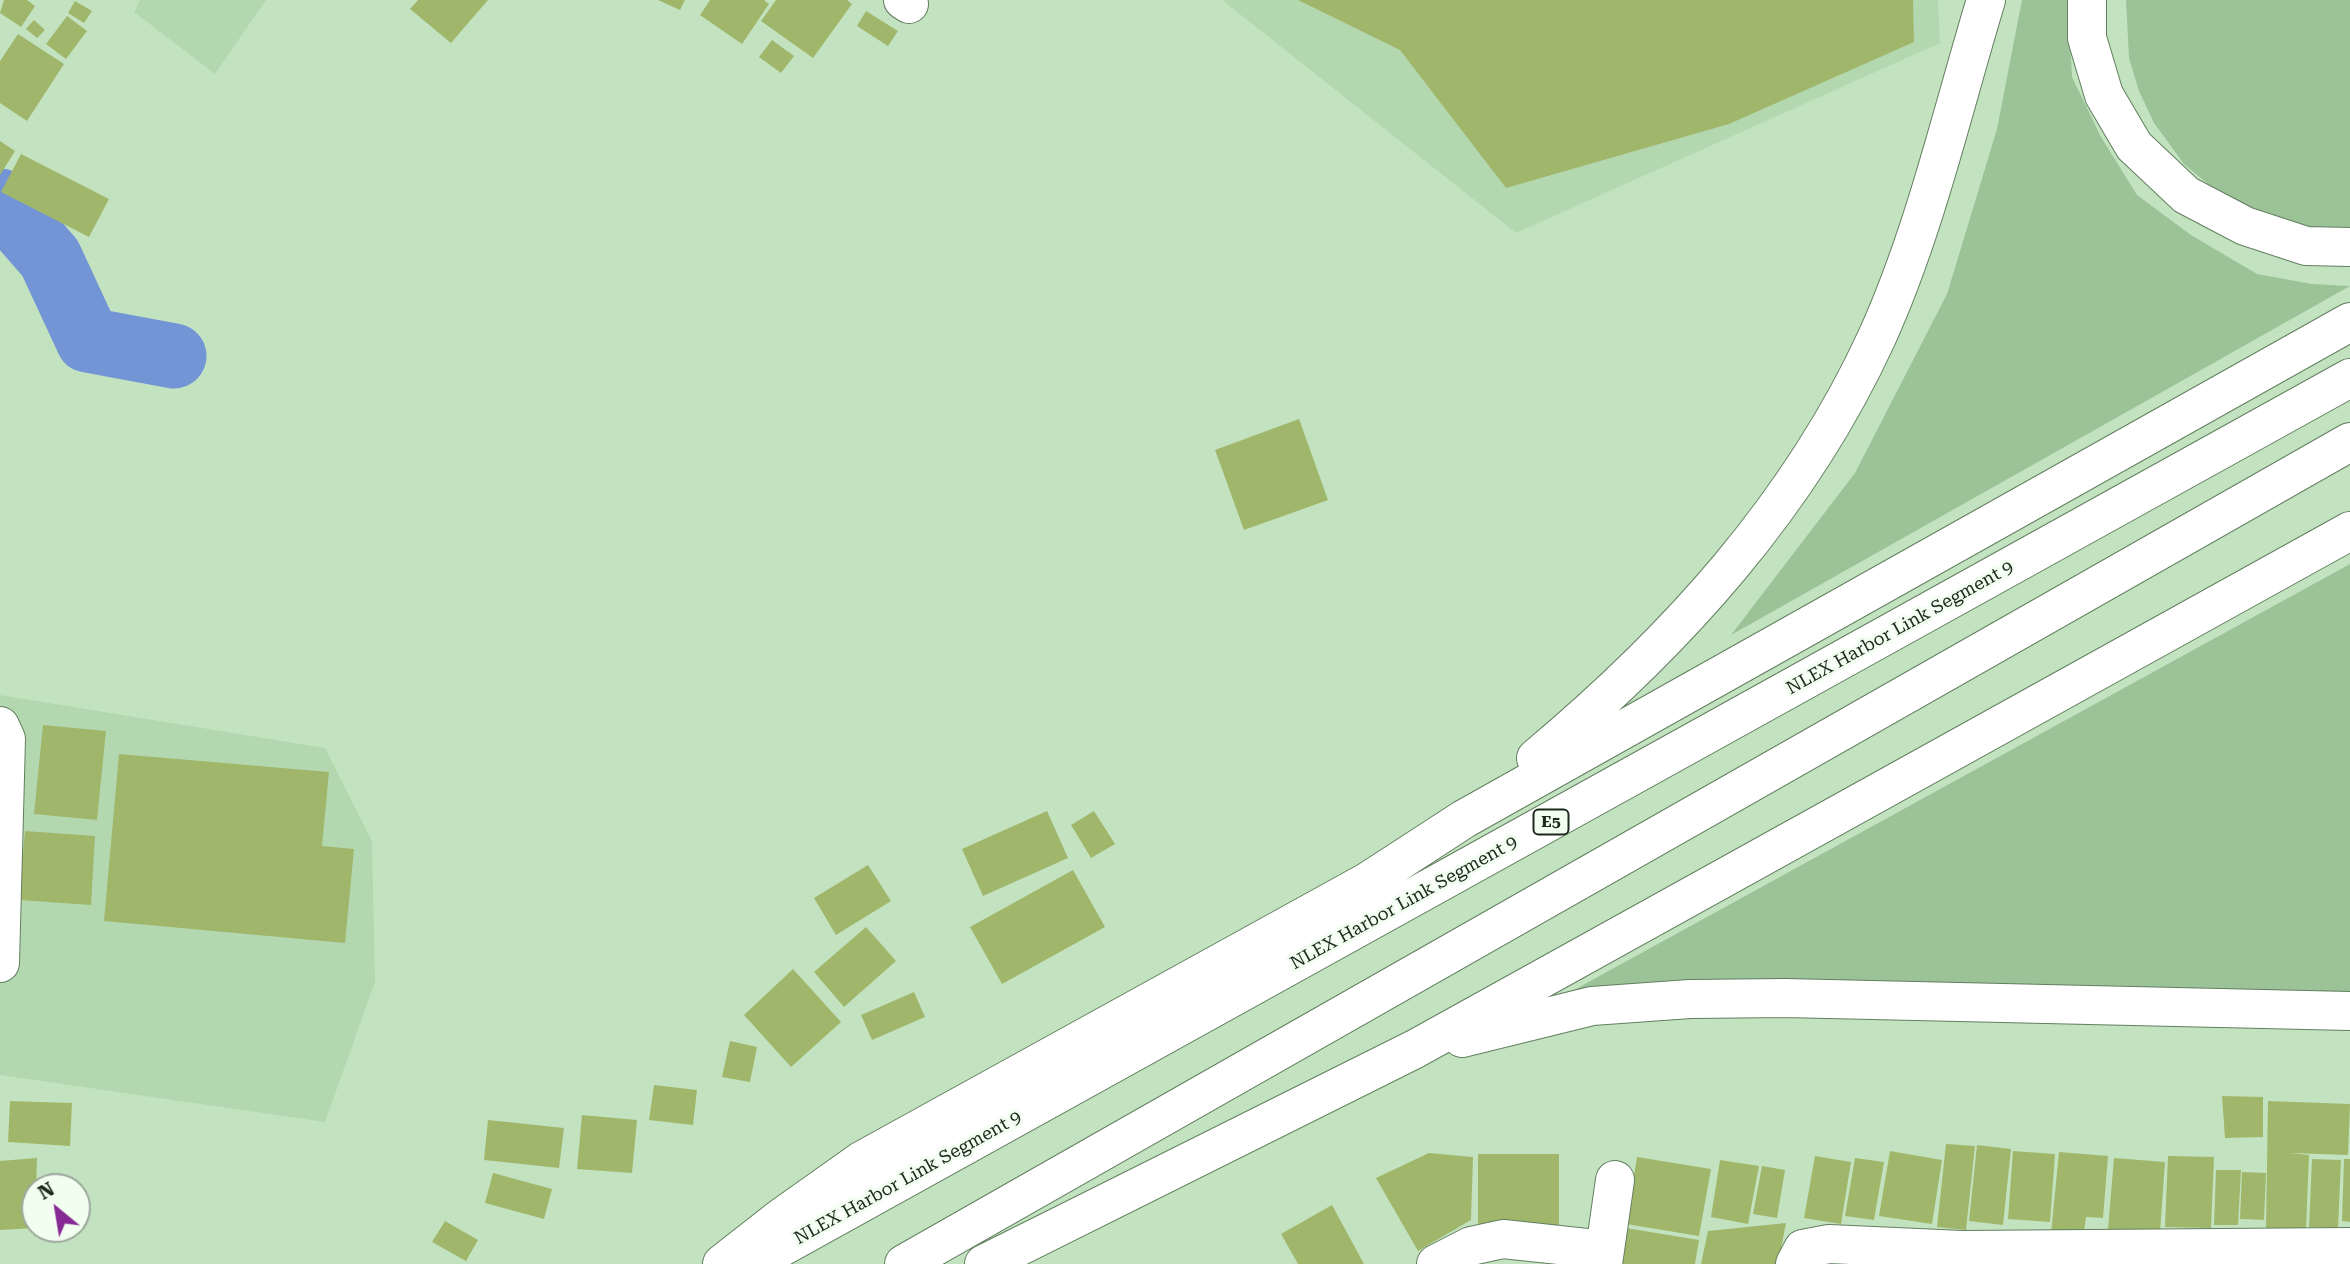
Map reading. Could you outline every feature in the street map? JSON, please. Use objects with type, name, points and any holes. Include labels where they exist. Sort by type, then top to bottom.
[{"type":"main road","points":[[1464,819],[1591,713],[1674,633],[1788,492],[1836,416],[1877,337],[1916,232],[1986,0]]},
{"type":"main road","points":[[2087,0],[2087,38],[2104,95],[2134,146],[2186,195],[2245,226],[2306,246],[2350,247]]},
{"type":"main road","points":[[722,1264],[860,1161],[1367,882],[1464,819],[2350,322]]},
{"type":"main road","name":"NLEX Harbor Link Segment 9","points":[[751,1264],[2350,378]]},
{"type":"main road","points":[[904,1264],[2350,442]]},
{"type":"main road","points":[[984,1264],[1415,1049],[2350,531]]},
{"type":"main road","points":[[0,726],[6,739],[0,963]]},
{"type":"main road","points":[[1415,1049],[1592,1006],[1690,999],[1785,998],[2350,1011]]},
{"type":"main road","points":[[1436,1264],[1471,1246],[1503,1239],[1604,1257],[1615,1180]]},
{"type":"main road","points":[[1799,1256],[1829,1244],[1961,1257],[2293,1256],[2350,1247]]},
{"type":"shaded area","points":[[140,0],[266,0],[215,74],[134,12]]},
{"type":"shaded area","points":[[1222,0],[1938,0],[1940,43],[1516,233]]},
{"type":"shaded area","points":[[2022,0],[2068,0],[2072,77],[2101,137],[2137,195],[2191,235],[2257,274],[2312,284],[2350,286],[1731,635],[1855,473],[1947,294],[1997,129]]},
{"type":"shaded area","points":[[2126,0],[2350,0],[2350,234],[2305,231],[2226,199],[2184,164],[2154,123],[2139,91],[2129,58]]},
{"type":"shaded area","points":[[2350,564],[2350,996],[1563,996]]},
{"type":"shaded area","points":[[0,695],[325,748],[372,841],[375,982],[325,1122],[0,1075]]},
{"type":"building","points":[[4,0],[27,0],[35,6],[21,27],[0,13]]},
{"type":"building","points":[[418,0],[488,0],[451,43],[410,9]]},
{"type":"building","points":[[658,0],[685,0],[680,10]]},
{"type":"building","points":[[710,0],[764,0],[769,4],[742,44],[700,15]]},
{"type":"building","points":[[776,0],[847,0],[852,4],[813,58],[761,21]]},
{"type":"building","points":[[1298,0],[1913,0],[1914,42],[1729,124],[1506,188],[1400,50]]},
{"type":"building","points":[[75,1],[92,11],[84,23],[68,13]]},
{"type":"building","points":[[866,11],[898,31],[888,46],[857,26]]},
{"type":"building","points":[[67,16],[87,31],[66,59],[46,44]]},
{"type":"building","points":[[34,20],[45,30],[37,38],[26,29]]},
{"type":"building","points":[[18,34],[64,64],[27,121],[0,103],[0,61]]},
{"type":"building","points":[[772,40],[794,56],[781,73],[759,57]]},
{"type":"building","points":[[0,141],[15,151],[0,175]]},
{"type":"building","points":[[21,154],[109,199],[89,237],[1,192]]},
{"type":"building","points":[[1299,419],[1328,500],[1244,530],[1215,450]]},
{"type":"building","points":[[43,725],[106,731],[97,820],[34,814]]},
{"type":"building","points":[[119,754],[329,772],[322,846],[354,849],[345,943],[104,921]]},
{"type":"building","points":[[1047,811],[1068,858],[983,896],[962,849]]},
{"type":"building","points":[[1094,811],[1115,844],[1091,858],[1071,825]]},
{"type":"building","points":[[25,831],[95,836],[91,905],[19,900]]},
{"type":"building","points":[[868,865],[891,901],[836,935],[814,898]]},
{"type":"building","points":[[1073,870],[1105,927],[1002,984],[970,927]]},
{"type":"building","points":[[866,927],[896,961],[844,1007],[814,972]]},
{"type":"building","points":[[793,969],[841,1022],[791,1067],[744,1015]]},
{"type":"building","points":[[914,992],[925,1017],[872,1040],[861,1015]]},
{"type":"building","points":[[730,1041],[757,1047],[750,1082],[722,1077]]},
{"type":"building","points":[[654,1085],[697,1090],[693,1125],[649,1120]]},
{"type":"building","points":[[2222,1096],[2263,1097],[2263,1137],[2225,1138]]},
{"type":"building","points":[[10,1101],[72,1103],[70,1146],[8,1142]]},
{"type":"building","points":[[2268,1101],[2350,1104],[2348,1155],[2289,1153],[2309,1155],[2306,1230],[2266,1229]]},
{"type":"building","points":[[582,1115],[637,1120],[632,1173],[577,1169]]},
{"type":"building","points":[[488,1120],[564,1128],[559,1168],[484,1160]]},
{"type":"building","points":[[1946,1144],[1975,1146],[1966,1230],[1937,1227]]},
{"type":"building","points":[[1977,1145],[2011,1149],[2003,1225],[1969,1221]]},
{"type":"building","points":[[1890,1151],[1942,1160],[1932,1224],[1879,1216]]},
{"type":"building","points":[[2013,1151],[2055,1154],[2050,1222],[2008,1219]]},
{"type":"building","points":[[2059,1152],[2108,1156],[2103,1218],[2086,1217],[2083,1238],[2051,1234]]},
{"type":"building","points":[[1429,1153],[1473,1157],[1471,1220],[1418,1251],[1376,1178]]},
{"type":"building","points":[[1478,1154],[1559,1154],[1559,1234],[1478,1234]]},
{"type":"building","points":[[1815,1156],[1851,1162],[1841,1224],[1804,1218]]},
{"type":"building","points":[[2168,1156],[2214,1157],[2211,1228],[2165,1227]]},
{"type":"building","points":[[1637,1157],[1711,1169],[1699,1236],[1626,1224]]},
{"type":"building","points":[[37,1158],[37,1173],[21,1173],[21,1229],[0,1230],[0,1161]]},
{"type":"building","points":[[1855,1158],[1884,1162],[1874,1220],[1845,1216]]},
{"type":"building","points":[[2114,1158],[2165,1162],[2160,1232],[2108,1229]]},
{"type":"building","points":[[2312,1159],[2341,1160],[2338,1228],[2309,1227]]},
{"type":"building","points":[[2344,1159],[2350,1159],[2350,1222],[2342,1221]]},
{"type":"building","points":[[1720,1160],[1759,1166],[1748,1224],[1711,1217]]},
{"type":"building","points":[[1762,1166],[1785,1170],[1777,1218],[1753,1214]]},
{"type":"building","points":[[2216,1170],[2241,1170],[2238,1225],[2214,1225]]},
{"type":"building","points":[[2242,1172],[2266,1173],[2264,1220],[2240,1219]]},
{"type":"building","points":[[493,1173],[552,1189],[544,1219],[485,1203]]},
{"type":"building","points":[[1332,1205],[1364,1264],[1298,1264],[1281,1234]]},
{"type":"building","points":[[445,1221],[478,1240],[466,1261],[432,1242]]},
{"type":"building","points":[[1786,1223],[1778,1264],[1701,1264],[1708,1231]]},
{"type":"building","points":[[1626,1228],[1699,1240],[1695,1264],[1620,1264]]},
{"type":"waterway","points":[[0,201],[50,258],[88,340],[174,356]]}]
